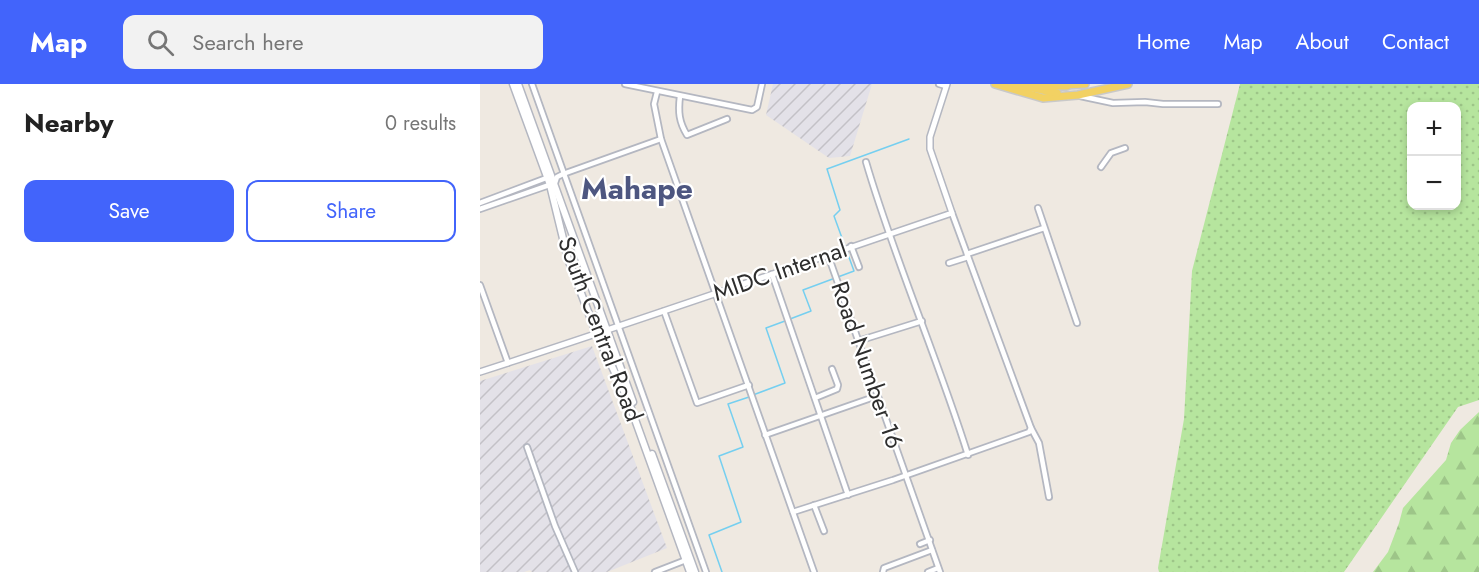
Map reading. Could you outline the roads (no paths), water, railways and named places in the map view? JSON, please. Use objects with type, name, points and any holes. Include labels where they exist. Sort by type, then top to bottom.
[{"type":"main road","name":"South Central Road","points":[[513,84],[552,180],[568,259],[597,335],[628,400],[688,560],[695,572]]},
{"type":"main road","name":"South Central Road","points":[[518,84],[688,560],[690,572]]},
{"type":"main road","points":[[995,84],[1043,98],[1078,95],[1128,84]]},
{"type":"main road","points":[[1013,84],[1068,95]]},
{"type":"main road","points":[[1032,84],[1044,89],[1085,84]]},
{"type":"main road","points":[[1058,84],[1068,86]]},
{"type":"street","points":[[532,84],[706,572]]},
{"type":"street","points":[[625,84],[752,110],[757,107],[762,84]]},
{"type":"street","points":[[939,84],[946,85],[930,137],[930,149],[967,256],[1038,443],[1049,497]]},
{"type":"street","points":[[657,92],[654,104],[661,139],[814,572]]},
{"type":"street","points":[[1078,95],[1113,103],[1218,104]]},
{"type":"street","points":[[680,96],[678,113],[680,124],[687,135],[727,119]]},
{"type":"street","points":[[480,209],[563,174],[661,139]]},
{"type":"street","points":[[1101,167],[1111,153],[1125,148]]},
{"type":"street","points":[[866,162],[881,213],[922,321],[968,455]]},
{"type":"street","points":[[480,203],[552,180]]},
{"type":"street","points":[[1038,208],[1077,323]]},
{"type":"street","name":"MIDC Internal","points":[[480,372],[597,335],[952,213]]},
{"type":"street","points":[[949,263],[1044,228]]},
{"type":"street","points":[[851,246],[860,267]]},
{"type":"street","name":"Road Number 16","points":[[828,255],[939,570]]},
{"type":"street","points":[[772,274],[848,495]]},
{"type":"street","points":[[480,285],[508,363]]},
{"type":"street","points":[[663,311],[697,403],[749,386]]},
{"type":"street","points":[[858,341],[922,321]]},
{"type":"street","points":[[815,398],[837,389],[838,385],[832,369]]},
{"type":"street","points":[[765,435],[878,396]]},
{"type":"street","points":[[793,512],[1025,435],[1031,428]]},
{"type":"street","points":[[527,447],[555,526],[575,572]]},
{"type":"street","points":[[814,505],[824,531]]},
{"type":"street","points":[[920,544],[930,540]]},
{"type":"street","points":[[883,572],[884,568],[932,550]]},
{"type":"street","points":[[655,572],[688,560]]},
{"type":"street","points":[[928,572],[939,570]]},
{"type":"waterway","points":[[790,319],[811,311],[803,290],[854,271],[834,216],[840,210],[827,169],[909,139]]},
{"type":"waterway","points":[[753,395],[785,383],[766,328],[785,321]]},
{"type":"waterway","points":[[722,572],[709,535],[741,522],[719,456],[743,447],[728,404],[749,397]]},
{"type":"district","name":"Mahape","points":[[637,189]]}]
